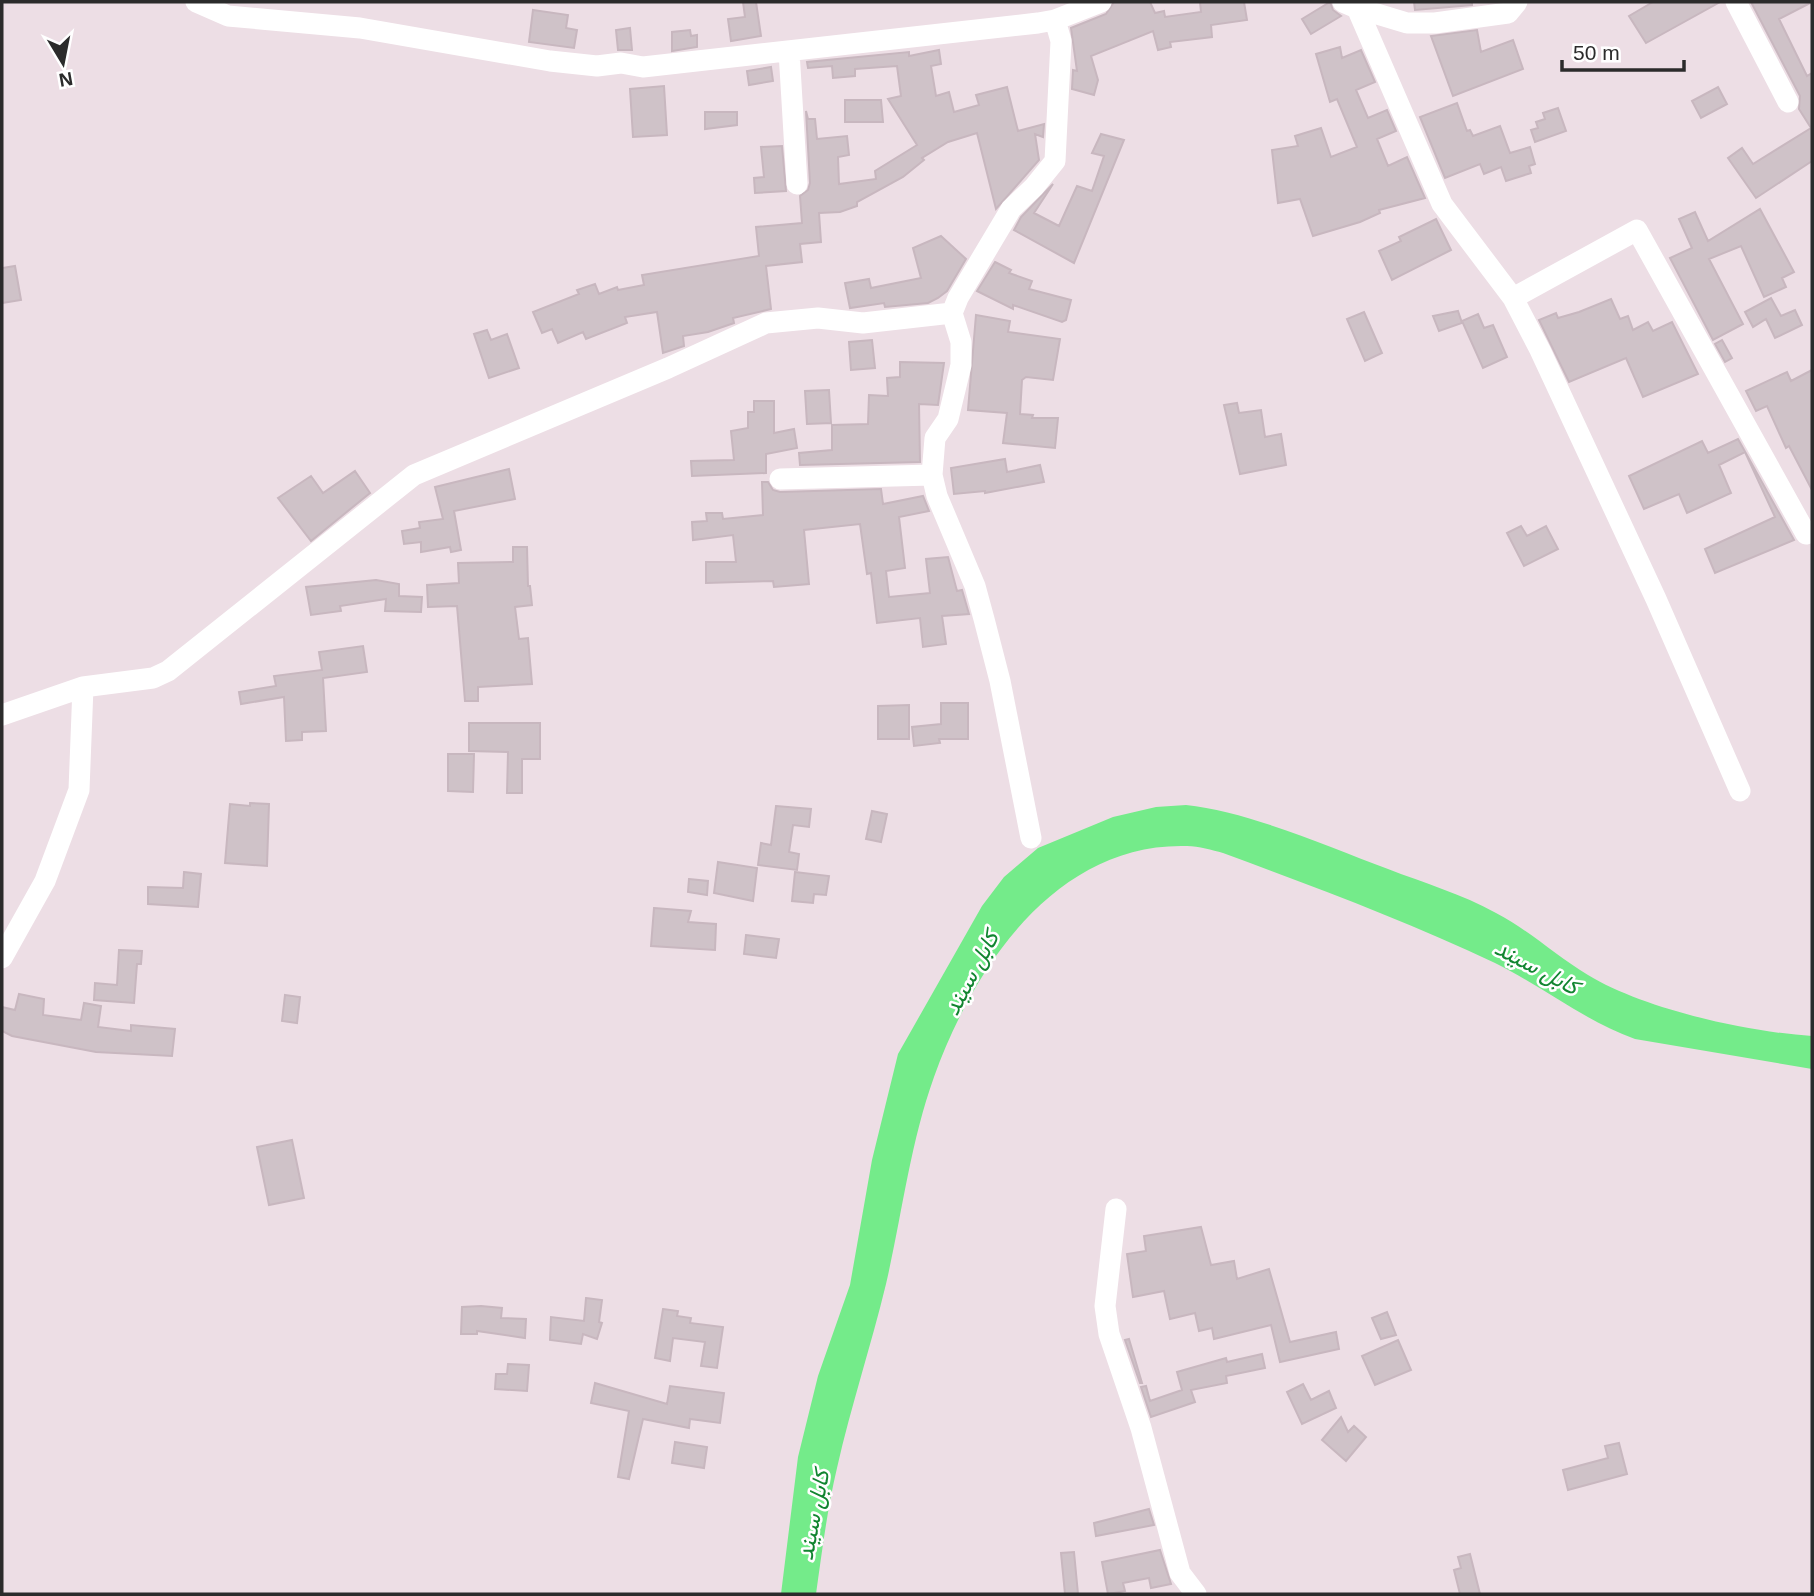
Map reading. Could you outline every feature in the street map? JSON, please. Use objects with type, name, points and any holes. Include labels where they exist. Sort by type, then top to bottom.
[{"type":"street","points":[[195,2],[228,16],[360,28],[597,66],[621,63],[643,67],[1055,20],[1101,2]]},
{"type":"street","points":[[1350,5],[1407,23],[1435,23],[1508,13],[1517,2]]},
{"type":"street","points":[[1736,2],[1788,102]]},
{"type":"street","points":[[1350,5],[1442,204],[1513,298],[1656,599],[1740,791]]},
{"type":"street","points":[[1031,838],[1000,681],[975,586],[937,496],[932,475],[935,438],[948,419],[961,365],[961,342],[952,313],[958,298],[1011,209],[1055,161],[1061,41],[1055,20]]},
{"type":"street","points":[[789,51],[797,184]]},
{"type":"street","points":[[1513,298],[1637,230],[1806,534],[1812,532]]},
{"type":"street","points":[[2,715],[83,687],[153,678],[168,671],[414,475],[766,323],[818,318],[863,323],[952,313]]},
{"type":"street","points":[[780,479],[932,475]]},
{"type":"street","points":[[2,958],[45,881],[79,790],[83,687]]},
{"type":"street","points":[[1116,1209],[1105,1306],[1109,1334],[1141,1428],[1180,1573],[1196,1594]]},
{"type":"water","name":"کابل سيند","points":[[1186,805],[1261,822],[1470,900],[1508,920],[1588,975],[1637,998],[1727,1024],[1812,1036],[1812,1069],[1635,1039],[1599,1023],[1513,972],[1462,948],[1360,905],[1223,853],[1187,846],[1140,850],[1098,865],[1060,889],[1026,919],[997,955],[972,994],[951,1036],[934,1077],[919,1128],[886,1284],[833,1484],[816,1594],[781,1594],[798,1457],[818,1376],[850,1285],[872,1160],[898,1054],[982,906],[1004,877],[1038,848],[1113,817],[1156,807]]},
{"type":"building","points":[[743,2],[756,2],[761,36],[731,41],[728,19],[745,17]]},
{"type":"building","points":[[1114,2],[1150,2],[1155,13],[1164,11],[1165,17],[1201,12],[1200,2],[1244,2],[1247,20],[1211,25],[1212,37],[1170,42],[1171,47],[1158,50],[1153,31],[1091,56],[1098,80],[1094,95],[1072,89],[1073,70],[1077,71],[1071,28],[1106,14]]},
{"type":"building","points":[[1330,2],[1333,10],[1341,16],[1311,34],[1302,19]]},
{"type":"building","points":[[1414,2],[1472,2],[1472,5],[1415,10]]},
{"type":"building","points":[[1653,2],[1720,2],[1646,43],[1629,16]]},
{"type":"building","points":[[1751,2],[1812,2],[1779,19],[1807,76],[1812,73],[1812,161],[1756,198],[1728,158],[1742,148],[1753,164],[1811,128],[1799,109],[1800,96]]},
{"type":"building","points":[[533,10],[568,15],[566,28],[577,30],[574,48],[529,42]]},
{"type":"building","points":[[630,28],[632,50],[618,50],[616,30]]},
{"type":"building","points":[[690,30],[691,36],[697,35],[697,47],[672,51],[672,32]]},
{"type":"building","points":[[1477,30],[1481,52],[1513,40],[1523,69],[1453,96],[1431,36]]},
{"type":"building","points":[[1340,47],[1342,58],[1361,50],[1375,82],[1356,90],[1368,118],[1387,110],[1396,131],[1377,139],[1388,166],[1407,157],[1425,198],[1379,210],[1380,213],[1360,222],[1313,236],[1300,199],[1278,203],[1272,150],[1298,146],[1295,136],[1321,128],[1331,157],[1357,147],[1337,99],[1330,102],[1316,54]]},
{"type":"building","points":[[939,50],[941,64],[931,66],[936,96],[949,92],[954,112],[979,105],[976,95],[1007,87],[1018,131],[1044,124],[1043,137],[1035,134],[1039,160],[996,209],[977,133],[948,142],[922,158],[924,160],[903,177],[857,202],[857,206],[840,212],[819,213],[821,242],[800,244],[802,262],[766,266],[771,309],[733,318],[734,323],[708,332],[683,336],[684,346],[663,353],[657,312],[625,317],[627,323],[586,339],[583,332],[558,343],[552,329],[542,333],[533,312],[579,294],[577,290],[595,284],[599,294],[617,287],[618,290],[644,285],[642,275],[759,256],[756,227],[802,223],[800,196],[808,190],[810,183],[806,111],[808,119],[815,119],[817,139],[847,136],[849,155],[838,157],[839,184],[876,179],[875,171],[917,145],[888,99],[901,96],[897,66],[855,69],[855,76],[833,78],[832,66],[808,68],[807,62],[909,52],[909,56]]},
{"type":"building","points":[[771,67],[773,81],[749,85],[747,71]]},
{"type":"building","points":[[664,86],[667,135],[633,137],[630,89]]},
{"type":"building","points":[[1718,87],[1727,104],[1701,118],[1692,101]]},
{"type":"building","points":[[845,100],[881,100],[883,122],[845,122]]},
{"type":"building","points":[[1457,103],[1467,131],[1470,130],[1473,136],[1500,126],[1510,153],[1530,147],[1535,164],[1529,166],[1531,173],[1506,181],[1501,167],[1484,174],[1480,164],[1445,178],[1420,117]]},
{"type":"building","points":[[1558,108],[1566,131],[1535,142],[1531,130],[1538,128],[1536,122],[1545,119],[1543,113]]},
{"type":"building","points":[[705,112],[737,112],[737,125],[705,129]]},
{"type":"building","points":[[1101,134],[1124,140],[1074,263],[1014,230],[1021,217],[1053,184],[1034,213],[1059,226],[1077,186],[1092,191],[1104,156],[1092,153]]},
{"type":"building","points":[[782,146],[786,191],[755,193],[754,178],[764,177],[761,147]]},
{"type":"building","points":[[1760,209],[1794,272],[1782,278],[1786,287],[1764,297],[1741,246],[1709,259],[1743,324],[1713,340],[1670,258],[1692,248],[1679,219],[1695,212],[1708,241]]},
{"type":"building","points":[[1436,219],[1451,250],[1392,280],[1379,251],[1401,241],[1399,237]]},
{"type":"building","points":[[941,236],[966,259],[947,291],[928,303],[885,307],[884,303],[850,308],[845,283],[869,279],[871,288],[921,278],[913,248]]},
{"type":"building","points":[[995,262],[1011,270],[1009,273],[1032,281],[1029,289],[1071,300],[1066,320],[1062,322],[1013,305],[1013,309],[977,291]]},
{"type":"building","points":[[15,266],[21,300],[2,303],[2,268]]},
{"type":"building","points":[[1771,298],[1781,316],[1795,310],[1802,325],[1775,338],[1766,319],[1753,327],[1745,312]]},
{"type":"building","points":[[1611,299],[1620,319],[1628,316],[1633,330],[1648,322],[1653,331],[1672,322],[1698,374],[1643,397],[1626,358],[1569,382],[1539,320],[1556,313],[1558,318],[1579,312]]},
{"type":"building","points":[[1458,311],[1462,323],[1439,331],[1433,316]]},
{"type":"building","points":[[1364,312],[1382,353],[1365,361],[1347,319]]},
{"type":"building","points":[[1478,314],[1484,328],[1493,325],[1507,357],[1483,368],[1462,321]]},
{"type":"building","points":[[976,315],[1010,321],[1008,332],[1060,339],[1053,380],[1026,377],[1022,380],[1020,414],[1033,415],[1032,418],[1058,418],[1055,448],[1003,443],[1007,413],[968,410]]},
{"type":"building","points":[[487,330],[491,340],[507,334],[519,368],[489,378],[474,334]]},
{"type":"building","points":[[872,340],[875,368],[851,370],[849,342]]},
{"type":"building","points":[[1722,340],[1732,358],[1725,362],[1715,344]]},
{"type":"building","points":[[900,362],[944,363],[938,405],[919,404],[920,462],[800,465],[799,453],[832,450],[832,425],[868,424],[869,395],[888,396],[887,378],[900,377]]},
{"type":"building","points":[[1812,370],[1812,490],[1789,446],[1786,448],[1767,406],[1756,411],[1746,391],[1787,372],[1791,381]]},
{"type":"building","points":[[829,390],[831,423],[807,424],[805,391]]},
{"type":"building","points":[[754,401],[774,401],[774,433],[794,429],[797,448],[766,454],[766,473],[692,476],[691,461],[734,460],[731,431],[748,428],[748,412],[754,412]]},
{"type":"building","points":[[1237,403],[1239,413],[1261,410],[1265,437],[1281,434],[1286,465],[1240,474],[1224,405]]},
{"type":"building","points":[[1738,439],[1794,540],[1715,573],[1705,549],[1775,517],[1745,452],[1719,465],[1731,493],[1687,513],[1679,494],[1644,509],[1629,476],[1702,441],[1708,453]]},
{"type":"building","points":[[1005,459],[1007,472],[1040,465],[1044,482],[985,493],[954,494],[951,468]]},
{"type":"building","points":[[509,469],[515,499],[454,511],[461,550],[451,552],[450,547],[421,552],[421,542],[404,544],[402,531],[420,528],[419,522],[443,519],[435,487]]},
{"type":"building","points":[[355,471],[370,493],[311,541],[278,498],[311,476],[323,493]]},
{"type":"building","points":[[762,482],[768,482],[773,490],[780,492],[881,489],[883,504],[923,496],[929,511],[899,517],[905,568],[886,571],[889,597],[930,593],[926,559],[948,557],[957,591],[962,590],[969,614],[942,616],[946,644],[923,647],[920,618],[877,623],[871,573],[867,574],[860,524],[804,530],[809,584],[774,587],[773,581],[706,583],[706,562],[736,562],[733,535],[693,540],[692,522],[707,521],[706,513],[722,513],[723,519],[763,515]]},
{"type":"building","points":[[1521,526],[1527,536],[1546,526],[1558,549],[1524,566],[1507,533]]},
{"type":"building","points":[[513,547],[527,547],[528,586],[532,605],[515,607],[519,639],[528,638],[532,684],[478,687],[478,701],[465,701],[457,606],[428,607],[427,585],[459,583],[458,563],[513,562]]},
{"type":"building","points":[[376,580],[399,584],[399,596],[422,597],[421,612],[385,611],[386,599],[340,606],[341,611],[311,615],[306,587]]},
{"type":"building","points":[[363,646],[367,672],[323,678],[326,731],[302,732],[302,740],[286,741],[284,697],[241,704],[239,692],[276,686],[274,676],[322,670],[319,652]]},
{"type":"building","points":[[941,703],[968,703],[968,739],[939,739],[940,743],[914,746],[912,727],[941,724]]},
{"type":"building","points":[[909,705],[909,739],[878,739],[878,706]]},
{"type":"building","points":[[469,723],[540,723],[540,759],[522,759],[522,793],[507,793],[508,752],[469,751]]},
{"type":"building","points":[[448,754],[474,754],[473,792],[448,791]]},
{"type":"building","points":[[250,803],[269,804],[267,866],[225,863],[230,804],[250,806]]},
{"type":"building","points":[[776,806],[811,809],[809,827],[793,825],[789,852],[799,854],[797,870],[758,865],[761,843],[771,845]]},
{"type":"building","points":[[872,811],[887,814],[881,842],[866,839]]},
{"type":"building","points":[[718,862],[757,868],[753,901],[714,893]]},
{"type":"building","points":[[184,872],[201,874],[198,907],[148,904],[148,887],[183,888]]},
{"type":"building","points":[[795,872],[829,876],[826,895],[814,894],[813,903],[792,901]]},
{"type":"building","points":[[689,879],[708,881],[707,895],[688,892]]},
{"type":"building","points":[[654,908],[691,911],[688,922],[716,924],[715,950],[651,946]]},
{"type":"building","points":[[746,935],[779,939],[776,958],[744,954]]},
{"type":"building","points":[[119,950],[142,951],[141,964],[137,964],[134,1003],[94,1000],[95,983],[117,985]]},
{"type":"building","points":[[19,994],[44,999],[43,1015],[81,1020],[84,1003],[101,1006],[98,1027],[131,1031],[131,1025],[175,1029],[172,1056],[96,1052],[12,1036],[2,1031],[2,1007],[15,1010]]},
{"type":"building","points":[[285,995],[300,997],[297,1023],[282,1021]]},
{"type":"building","points":[[292,1140],[304,1198],[269,1205],[257,1147]]},
{"type":"building","points":[[1201,1227],[1211,1265],[1234,1261],[1237,1279],[1269,1269],[1290,1342],[1336,1332],[1339,1349],[1280,1362],[1271,1325],[1214,1339],[1212,1328],[1199,1331],[1195,1313],[1170,1319],[1164,1291],[1133,1297],[1127,1254],[1146,1251],[1144,1236]]},
{"type":"building","points":[[586,1298],[602,1300],[599,1322],[602,1323],[597,1339],[583,1334],[581,1344],[550,1340],[551,1317],[584,1321]]},
{"type":"building","points":[[462,1307],[502,1308],[501,1318],[526,1319],[525,1338],[477,1331],[477,1334],[461,1334]]},
{"type":"building","points":[[663,1309],[678,1311],[677,1316],[691,1318],[690,1323],[723,1327],[717,1368],[701,1366],[705,1342],[673,1338],[670,1361],[655,1358]]},
{"type":"building","points":[[1387,1312],[1396,1335],[1381,1339],[1372,1318]]},
{"type":"building","points":[[1129,1339],[1142,1383],[1125,1340]]},
{"type":"building","points":[[1398,1340],[1411,1370],[1375,1385],[1362,1356]]},
{"type":"building","points":[[1262,1354],[1265,1368],[1226,1376],[1227,1383],[1191,1390],[1195,1402],[1151,1417],[1141,1387],[1146,1386],[1150,1401],[1182,1390],[1177,1372],[1226,1358],[1227,1362]]},
{"type":"building","points":[[508,1364],[529,1365],[527,1391],[495,1389],[496,1374],[507,1374]]},
{"type":"building","points":[[595,1383],[667,1404],[670,1386],[724,1393],[720,1423],[690,1419],[689,1428],[643,1419],[629,1479],[618,1477],[629,1411],[591,1403]]},
{"type":"building","points":[[1303,1384],[1311,1400],[1329,1391],[1336,1408],[1302,1424],[1287,1392]]},
{"type":"building","points":[[1341,1417],[1348,1432],[1354,1426],[1366,1437],[1346,1461],[1322,1440]]},
{"type":"building","points":[[675,1442],[707,1447],[704,1468],[672,1463]]},
{"type":"building","points":[[1619,1443],[1627,1474],[1568,1490],[1563,1470],[1608,1458],[1605,1446]]},
{"type":"building","points":[[1149,1509],[1154,1525],[1096,1536],[1094,1523]]},
{"type":"building","points":[[1160,1550],[1171,1584],[1151,1588],[1149,1578],[1123,1583],[1125,1591],[1108,1594],[1102,1562]]},
{"type":"building","points":[[1074,1552],[1078,1594],[1065,1594],[1061,1553]]},
{"type":"building","points":[[1470,1554],[1480,1594],[1460,1594],[1454,1570],[1461,1568],[1458,1557]]}]
